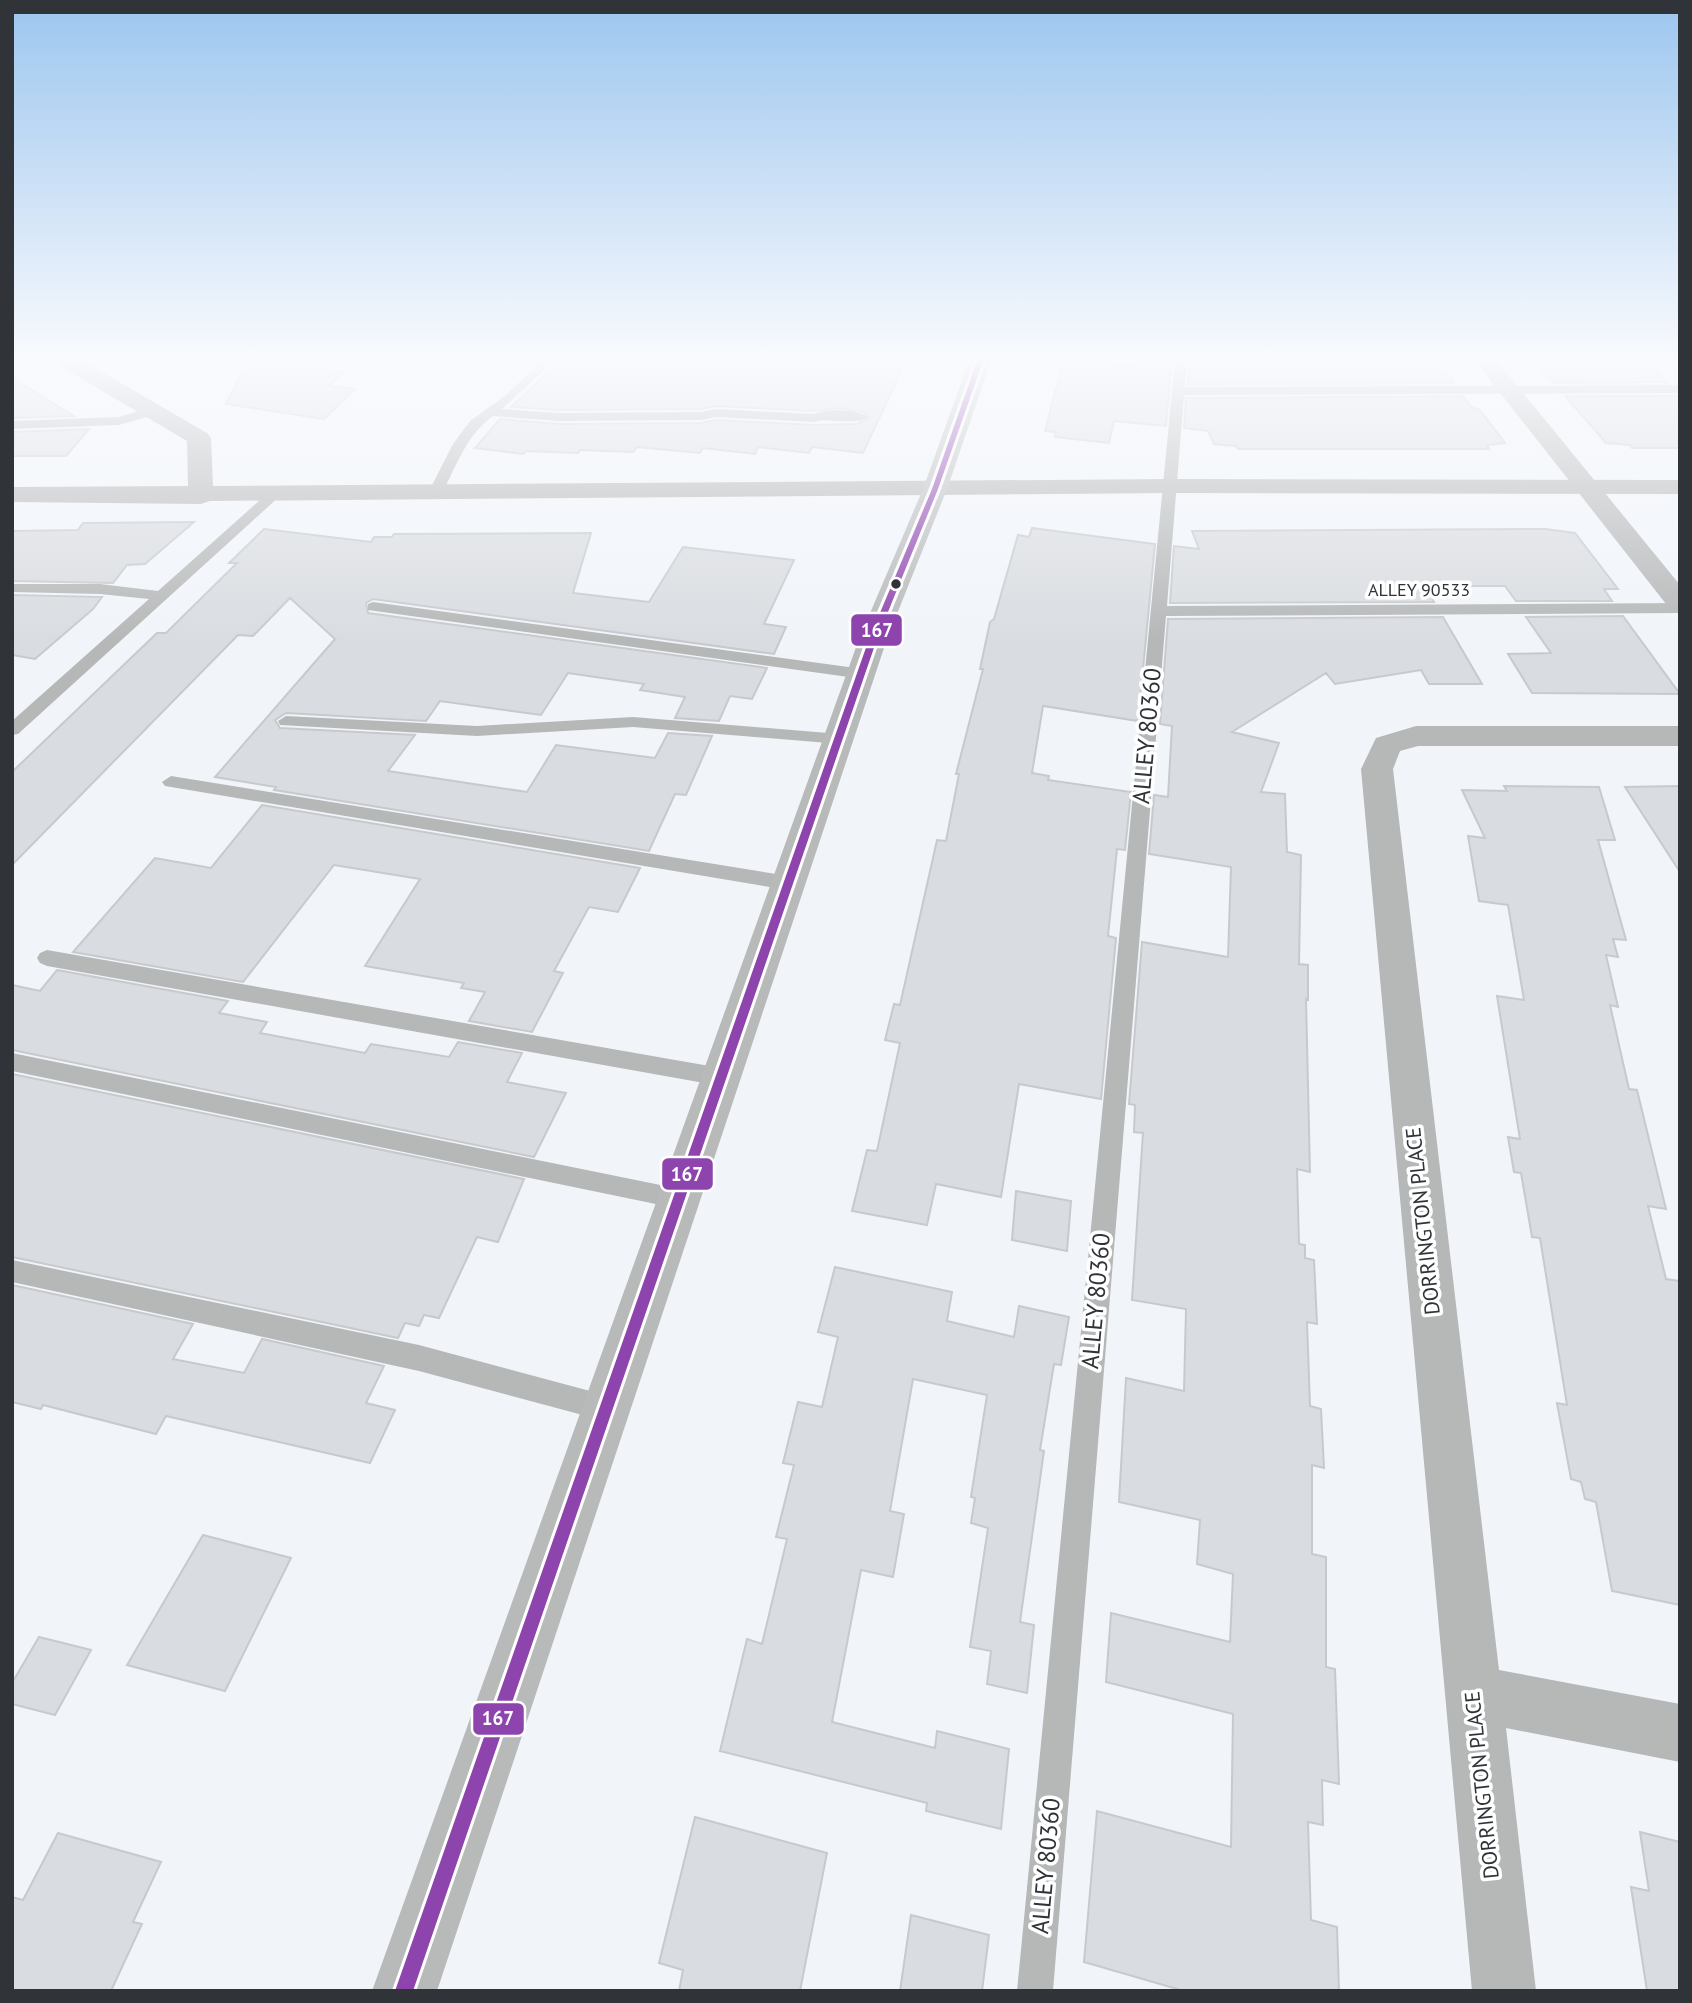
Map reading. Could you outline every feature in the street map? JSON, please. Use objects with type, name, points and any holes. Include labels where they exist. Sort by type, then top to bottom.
[{"type":"main road","points":[[200,454],[201,496]]},
{"type":"main road","points":[[404,1991],[873,639],[947,454]]},
{"type":"main road","points":[[12,495],[201,496],[1172,486],[1680,487]]},
{"type":"street","points":[[1561,454],[1680,606]]},
{"type":"street","name":"DORRINGTON PLACE","points":[[1503,1991],[1377,769],[1387,745],[1416,736],[1680,736]]},
{"type":"street","points":[[1472,1693],[1680,1733]]},
{"type":"lane","points":[[435,493],[454,454]]},
{"type":"lane","name":"ALLEY 80360","points":[[1035,1991],[1158,611],[1174,454]]},
{"type":"lane","points":[[12,730],[274,495]]},
{"type":"lane","points":[[12,588],[100,589],[163,596]]},
{"type":"lane","name":"ALLEY 90533","points":[[1158,611],[1680,606]]},
{"type":"lane","points":[[373,607],[863,674]]},
{"type":"lane","points":[[286,721],[477,731],[633,722],[840,738]]},
{"type":"lane","points":[[171,782],[788,883]]},
{"type":"lane","points":[[47,958],[721,1077]]},
{"type":"lane","points":[[12,1062],[680,1199]]},
{"type":"lane","points":[[12,1271],[419,1358],[605,1408]]},
{"type":"building","points":[[12,454],[67,454],[66,456]]},
{"type":"building","points":[[194,522],[145,564],[127,565],[113,583],[12,581],[12,531],[78,530],[83,523]]},
{"type":"building","points":[[1032,528],[1155,544],[1138,721],[1043,706],[1032,773],[1049,776],[1048,780],[1131,792],[1125,850],[1117,849],[1108,936],[1116,938],[1101,1099],[1019,1084],[1001,1197],[936,1184],[927,1225],[852,1211],[867,1150],[877,1151],[900,1043],[885,1040],[894,1004],[900,1005],[937,840],[946,841],[959,774],[956,774],[983,669],[980,669],[990,622],[994,619],[1018,535],[1029,537]]},
{"type":"building","points":[[264,529],[371,542],[374,537],[392,537],[394,534],[591,533],[573,593],[649,602],[683,547],[794,560],[764,624],[786,627],[774,654],[373,599],[366,603],[368,613],[767,668],[752,699],[730,696],[719,721],[675,718],[685,697],[640,690],[644,684],[568,673],[541,715],[440,701],[426,721],[286,713],[275,720],[280,728],[415,735],[388,771],[527,792],[556,745],[655,758],[668,733],[712,736],[686,795],[675,794],[649,851],[274,790],[276,787],[215,777],[335,639],[290,598],[253,636],[238,635],[12,865],[12,772],[157,633],[166,633],[237,563],[229,563]]},
{"type":"building","points":[[1545,529],[1575,533],[1618,589],[1604,589],[1612,601],[1516,601],[1505,586],[1425,586],[1434,602],[1170,603],[1174,546],[1199,549],[1192,531]]},
{"type":"building","points":[[12,595],[102,597],[93,609],[35,659],[12,655]]},
{"type":"building","points":[[1623,616],[1680,694],[1532,693],[1508,654],[1551,653],[1526,617]]},
{"type":"building","points":[[1443,617],[1482,684],[1429,684],[1421,670],[1335,684],[1326,673],[1232,732],[1279,743],[1261,792],[1285,794],[1287,852],[1301,855],[1299,964],[1308,965],[1308,1000],[1306,999],[1310,1172],[1297,1169],[1299,1244],[1305,1245],[1305,1258],[1314,1260],[1317,1324],[1307,1322],[1310,1406],[1321,1409],[1324,1468],[1312,1465],[1312,1554],[1326,1557],[1326,1667],[1335,1669],[1339,1784],[1322,1780],[1323,1825],[1308,1822],[1311,1920],[1337,1927],[1339,1991],[1184,1991],[1084,1962],[1097,1811],[1231,1847],[1233,1714],[1106,1682],[1111,1613],[1230,1642],[1233,1574],[1197,1564],[1200,1520],[1119,1502],[1126,1378],[1184,1391],[1186,1309],[1132,1300],[1143,1133],[1134,1132],[1135,1105],[1129,1104],[1142,942],[1228,957],[1231,867],[1149,854],[1154,795],[1168,797],[1172,726],[1160,724],[1168,619]]},
{"type":"building","points":[[1504,786],[1599,787],[1615,840],[1598,840],[1626,940],[1613,939],[1618,957],[1606,955],[1618,1007],[1610,1005],[1629,1089],[1637,1090],[1666,1209],[1648,1206],[1666,1279],[1680,1281],[1680,1605],[1612,1591],[1596,1502],[1585,1499],[1581,1482],[1571,1479],[1557,1403],[1567,1405],[1540,1238],[1532,1237],[1521,1173],[1514,1172],[1508,1137],[1520,1139],[1497,996],[1524,1000],[1508,905],[1479,901],[1468,836],[1485,838],[1462,790],[1507,791]]},
{"type":"building","points":[[1680,786],[1680,872],[1625,787]]},
{"type":"building","points":[[262,805],[640,868],[618,912],[589,907],[554,971],[563,973],[532,1032],[469,1021],[485,992],[461,988],[464,983],[365,966],[420,879],[334,865],[243,982],[73,952],[155,858],[211,868]]},
{"type":"building","points":[[57,970],[228,1001],[219,1013],[267,1022],[260,1033],[365,1053],[371,1044],[449,1057],[458,1042],[522,1053],[507,1082],[566,1093],[534,1157],[12,1050],[12,985],[40,991]]},
{"type":"building","points":[[12,1074],[524,1179],[498,1242],[477,1237],[439,1318],[424,1315],[419,1326],[405,1323],[398,1338],[12,1257]]},
{"type":"building","points":[[1016,1191],[1071,1201],[1067,1251],[1012,1240]]},
{"type":"building","points":[[835,1267],[952,1292],[947,1321],[1014,1337],[1019,1306],[1069,1317],[1061,1365],[1054,1364],[1040,1450],[1044,1451],[1020,1622],[1034,1625],[1027,1693],[987,1684],[991,1651],[970,1647],[988,1528],[971,1523],[975,1498],[971,1497],[987,1395],[913,1379],[890,1511],[904,1514],[893,1577],[861,1570],[832,1722],[935,1748],[937,1731],[1009,1749],[1001,1829],[926,1811],[927,1803],[720,1751],[747,1639],[762,1644],[787,1539],[776,1537],[794,1465],[783,1463],[798,1402],[822,1407],[838,1337],[818,1332]]},
{"type":"building","points":[[12,1285],[193,1324],[173,1359],[244,1373],[262,1339],[384,1366],[366,1403],[395,1410],[370,1463],[166,1416],[156,1434],[43,1405],[41,1409],[12,1402]]},
{"type":"building","points":[[203,1535],[291,1558],[225,1691],[127,1665]]},
{"type":"building","points":[[39,1637],[91,1650],[55,1715],[12,1704],[12,1683]]},
{"type":"building","points":[[695,1817],[827,1853],[800,1991],[679,1991],[683,1970],[659,1963]]},
{"type":"building","points":[[1640,1832],[1680,1842],[1680,1991],[1647,1991],[1631,1887],[1649,1891]]},
{"type":"building","points":[[58,1833],[161,1862],[133,1922],[142,1924],[111,1991],[12,1991],[12,1897],[23,1900]]},
{"type":"building","points":[[911,1915],[989,1935],[982,1991],[900,1991]]},
{"type":"transit line","name":"167","points":[[404,1991],[873,639],[947,454]]}]
